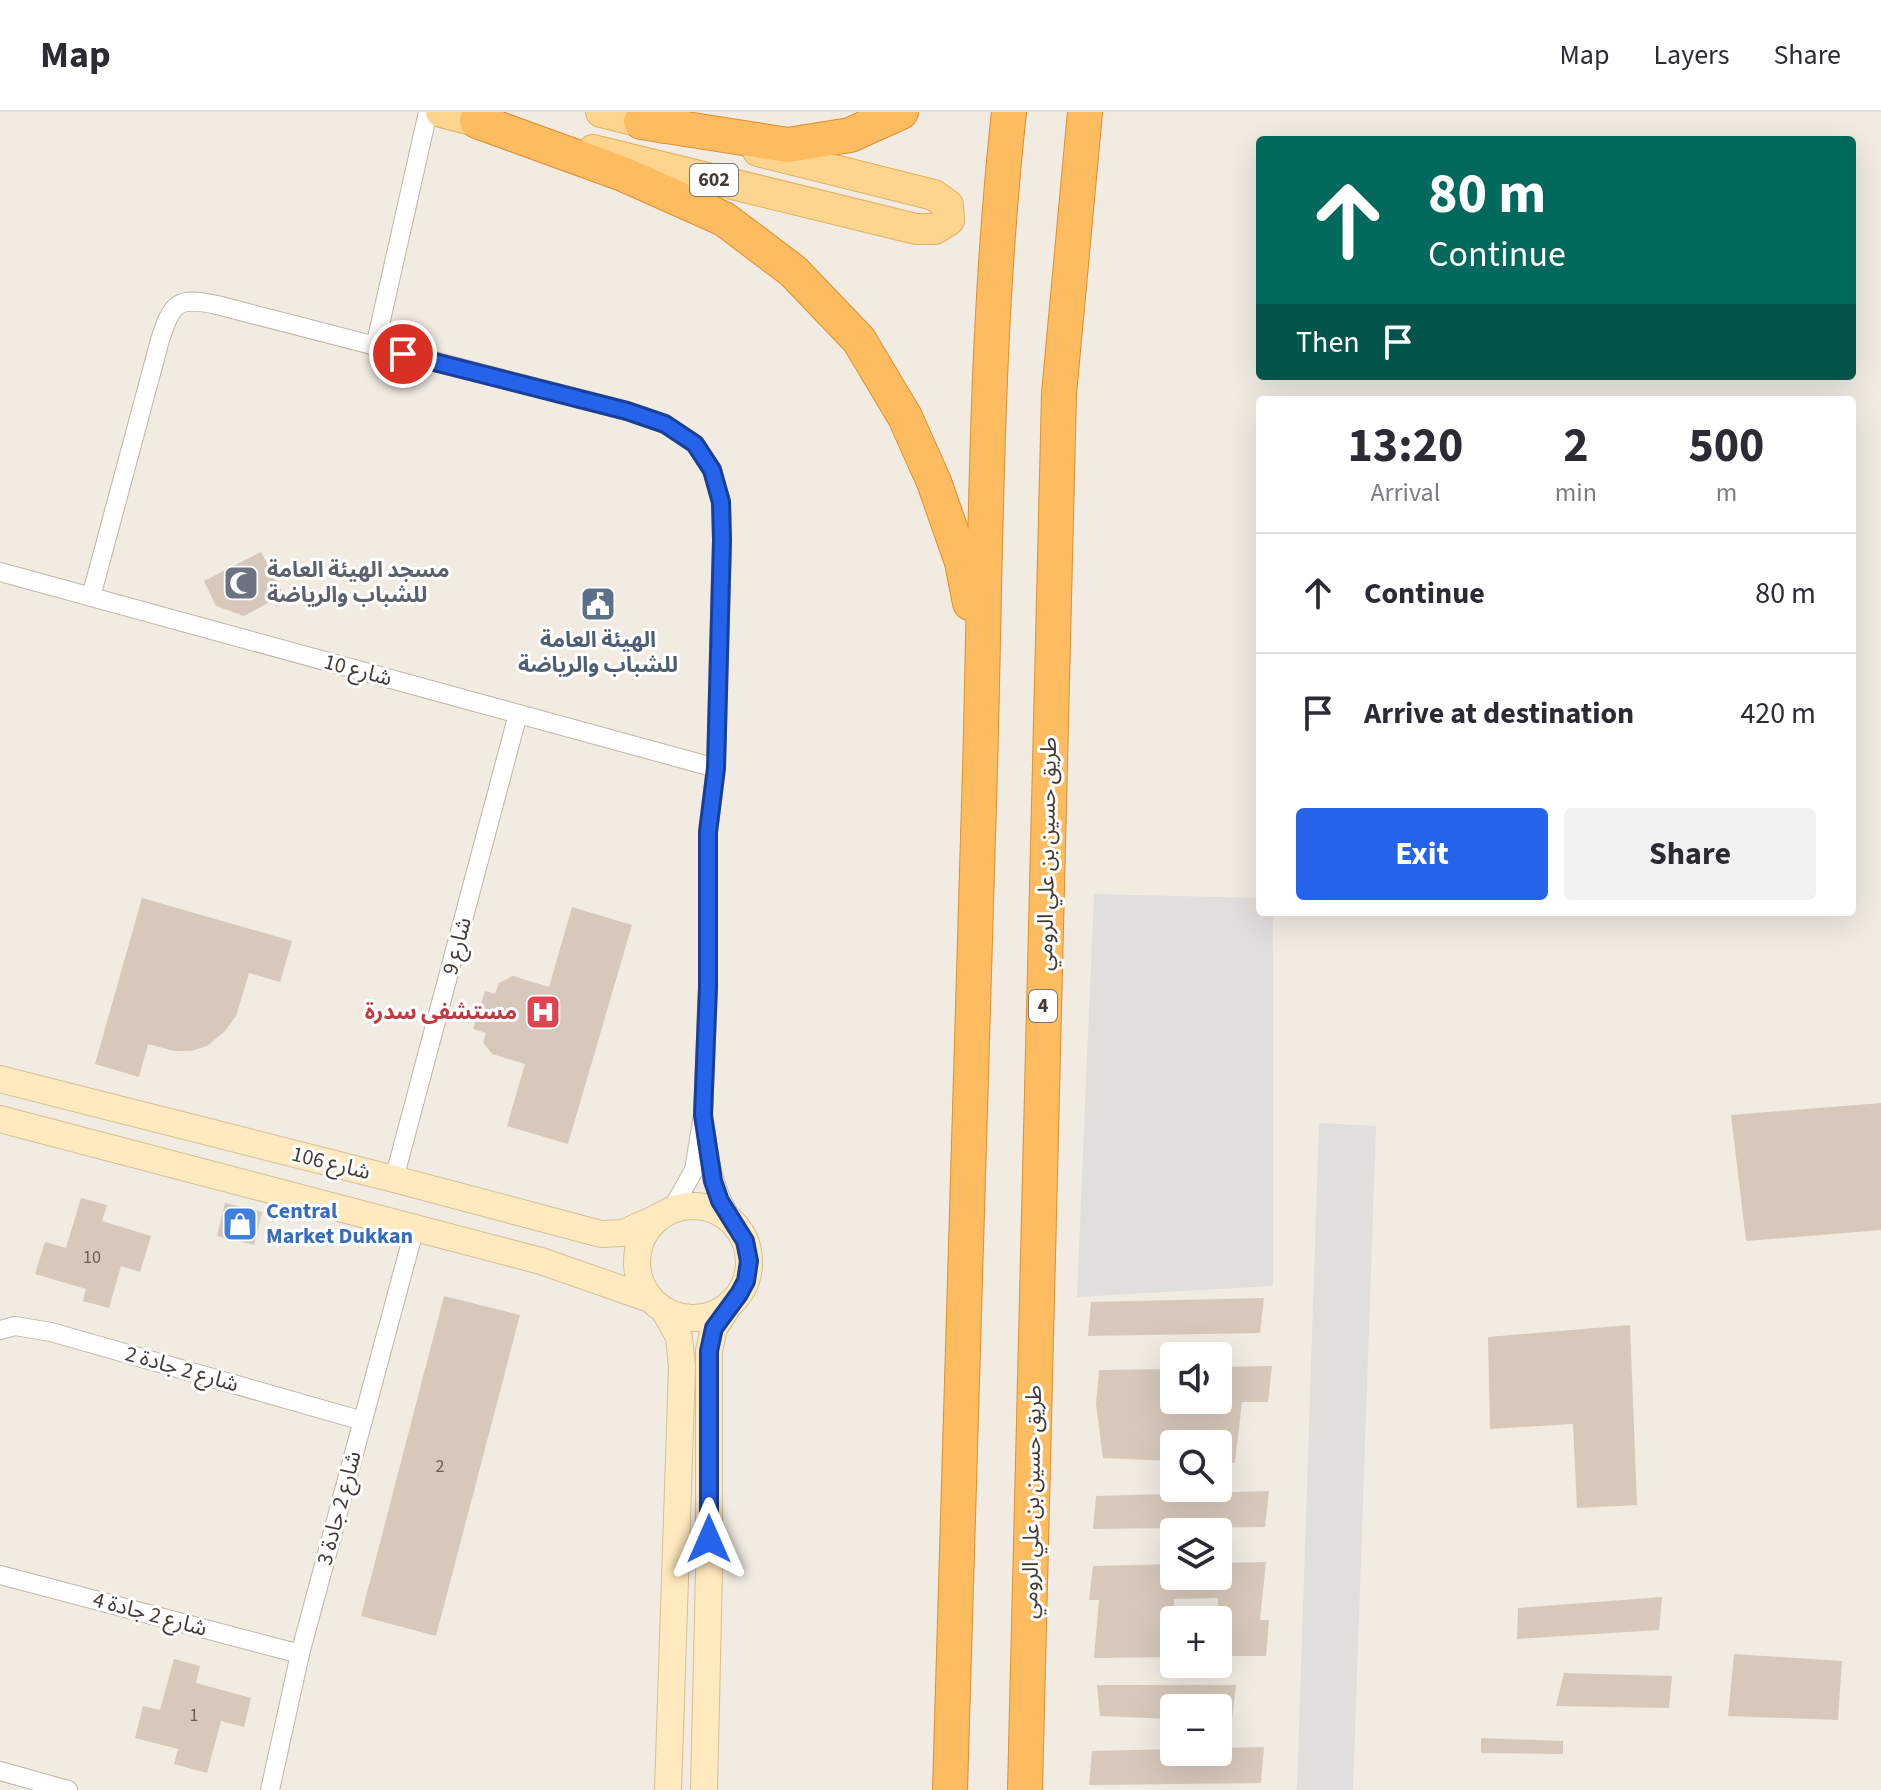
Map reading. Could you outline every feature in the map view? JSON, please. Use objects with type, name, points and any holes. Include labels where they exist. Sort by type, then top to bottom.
[{"type":"highway","points":[[641,122],[788,145],[850,135],[901,112]]},
{"type":"highway","points":[[950,1790],[986,433],[997,223],[1009,112]]},
{"type":"highway","name":"طريق حسين بن علي الرومي","points":[[1025,1790],[1059,394],[1085,112]]},
{"type":"highway","points":[[477,121],[623,174],[724,219],[793,271],[859,340],[905,417],[934,482],[962,562],[982,674]]},
{"type":"main road","name":"602","points":[[441,112],[916,229],[935,229],[949,220],[948,205],[925,192],[601,112]]},
{"type":"street","points":[[375,347],[428,112]]},
{"type":"street","points":[[91,597],[169,314],[178,304],[196,300],[627,411],[665,424],[695,444],[712,470],[721,502],[722,540],[716,768],[708,832],[708,987],[703,1115],[694,1170],[666,1213],[646,1230],[639,1247],[637,1265],[641,1283],[679,1337],[682,1367],[668,1790]]},
{"type":"street","name":"شارع 10","points":[[0,572],[716,768]]},
{"type":"street","name":"شارع 9","points":[[394,1179],[518,714]]},
{"type":"street","name":"شارع 106","points":[[0,1079],[601,1234],[623,1233],[666,1213]]},
{"type":"street","points":[[703,1115],[713,1181],[720,1201],[745,1241],[749,1261],[746,1281],[714,1328],[709,1351],[709,1571],[704,1790]]},
{"type":"street","name":"شارع 106","points":[[0,1119],[553,1264],[657,1304]]},
{"type":"street","points":[[666,1213],[689,1205],[707,1207],[723,1214],[736,1225]]},
{"type":"street","points":[[508,1252],[522,1245],[531,1235],[525,1214]]},
{"type":"street","name":"شارع 2 جادة 3","points":[[270,1790],[300,1654],[415,1227]]},
{"type":"street","points":[[657,1304],[680,1317],[697,1318],[714,1314],[729,1305]]},
{"type":"street","name":"شارع 2 جادة 2","points":[[0,1330],[15,1326],[51,1332],[363,1421]]},
{"type":"street","name":"شارع 2 جادة 4","points":[[0,1575],[300,1654]]},
{"type":"street","points":[[0,1771],[68,1790]]},
{"type":"shaded area","points":[[1094,894],[1256,898],[1256,916],[1273,916],[1273,1286],[1077,1297]]},
{"type":"shaded area","points":[[1319,1123],[1376,1126],[1353,1790],[1297,1790]]},
{"type":"building","name":"مسجد الهيئة العامة للشباب والرياضة","points":[[261,552],[281,590],[279,597],[244,616],[216,606],[204,581]]},
{"type":"building","points":[[142,898],[292,941],[280,982],[249,973],[236,1016],[224,1032],[207,1046],[191,1051],[174,1051],[148,1044],[139,1077],[95,1064]]},
{"type":"building","name":"مستشفى سدرة","points":[[572,907],[632,925],[568,1144],[507,1126],[525,1064],[492,1054],[483,1042],[486,1033],[473,1029],[485,991],[495,994],[499,983],[513,976],[549,987]]},
{"type":"building","points":[[1881,1103],[1881,1230],[1746,1241],[1731,1115]]},
{"type":"building","points":[[81,1198],[107,1205],[102,1221],[151,1236],[140,1272],[121,1266],[109,1308],[83,1301],[86,1289],[35,1274],[45,1242],[66,1248]]},
{"type":"building","name":"Central Market Dukkan","points":[[225,1203],[262,1212],[254,1245],[217,1236]]},
{"type":"building","points":[[444,1296],[520,1315],[436,1636],[361,1616]]},
{"type":"building","points":[[1264,1298],[1260,1333],[1088,1336],[1091,1302]]},
{"type":"building","points":[[1630,1325],[1637,1505],[1577,1508],[1573,1424],[1490,1429],[1488,1337]]},
{"type":"building","points":[[1272,1366],[1268,1402],[1242,1402],[1235,1463],[1232,1463],[1232,1430],[1160,1430],[1160,1460],[1103,1458],[1096,1404],[1099,1370],[1160,1369],[1160,1414],[1232,1414],[1232,1367]]},
{"type":"building","points":[[1269,1491],[1265,1527],[1232,1527],[1232,1518],[1160,1518],[1160,1528],[1093,1529],[1096,1496],[1160,1494],[1160,1502],[1232,1502],[1232,1492]]},
{"type":"building","points":[[1266,1562],[1260,1620],[1269,1620],[1266,1656],[1232,1656],[1232,1606],[1218,1606],[1218,1598],[1174,1599],[1174,1606],[1160,1606],[1160,1657],[1094,1658],[1099,1600],[1089,1600],[1093,1566],[1160,1564],[1160,1590],[1232,1590],[1232,1563]]},
{"type":"building","points":[[1662,1597],[1659,1630],[1517,1639],[1518,1608]]},
{"type":"building","points":[[1734,1654],[1842,1661],[1838,1720],[1728,1716]]},
{"type":"building","points":[[174,1659],[200,1666],[196,1683],[251,1698],[244,1727],[221,1721],[207,1773],[174,1764],[178,1749],[135,1738],[143,1706],[160,1710]]},
{"type":"building","points":[[1564,1673],[1672,1676],[1669,1708],[1556,1706]]},
{"type":"building","points":[[1097,1685],[1236,1685],[1232,1721],[1232,1694],[1160,1694],[1160,1718],[1100,1716]]},
{"type":"building","points":[[1481,1738],[1563,1741],[1563,1754],[1481,1753]]},
{"type":"building","points":[[1264,1747],[1261,1783],[1089,1785],[1092,1751],[1160,1749],[1160,1766],[1232,1766],[1232,1748]]},
{"type":"place","name":"مسجد الهيئة العامة للشباب والرياضة","points":[[241,583]]},
{"type":"place","name":"الهيئة العامة للشباب والرياضة","points":[[598,604]]},
{"type":"place","name":"مستشفى سدرة","points":[[543,1012]]},
{"type":"place","name":"Central Market Dukkan","points":[[240,1224]]},
{"type":"route","points":[[403,354],[627,411],[665,424],[695,444],[712,470],[721,502],[716,768],[708,832],[708,987],[703,1115],[713,1181],[720,1201],[745,1241],[749,1261],[746,1281],[714,1328],[709,1351],[709,1539]]}]
